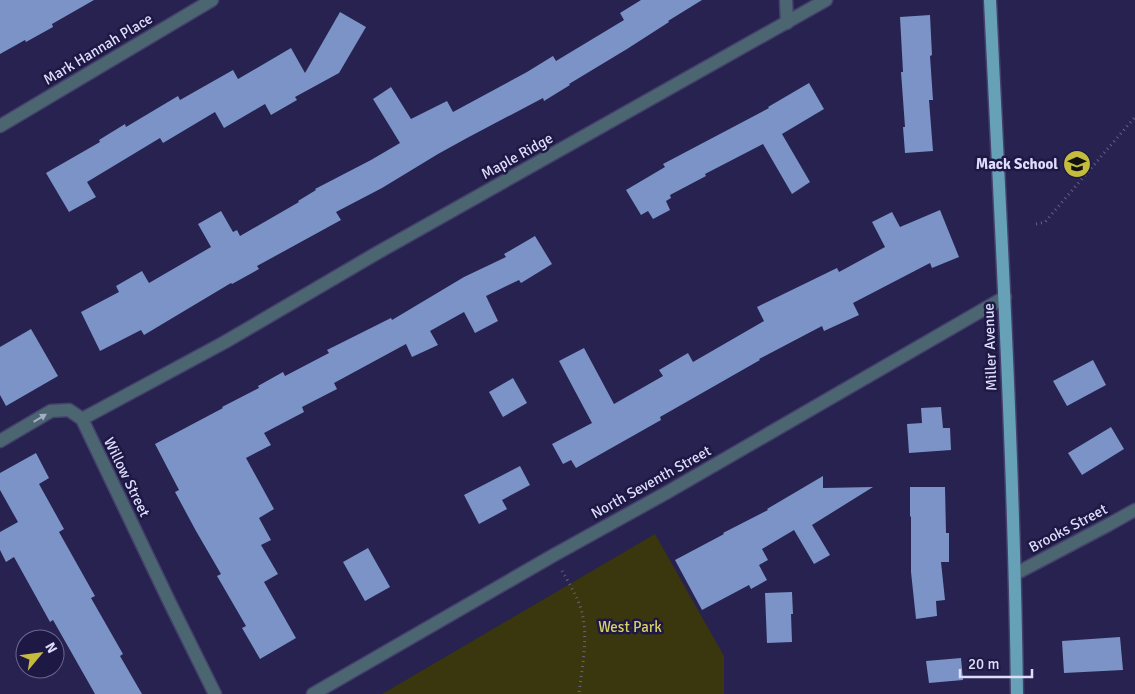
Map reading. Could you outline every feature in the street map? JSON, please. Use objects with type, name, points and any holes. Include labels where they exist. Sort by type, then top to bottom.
[{"type":"main road","name":"Miller Avenue","points":[[990,0],[1005,297],[1015,574],[1017,694]]},
{"type":"street","name":"Mark Hannah Place","points":[[0,126],[212,0]]},
{"type":"street","points":[[786,0],[787,23]]},
{"type":"street","name":"Maple Ridge","points":[[82,419],[225,342],[377,253],[826,0]]},
{"type":"street","name":"North Seventh Street","points":[[314,694],[1005,297]]},
{"type":"street","points":[[0,442],[51,411],[69,410],[82,419]]},
{"type":"street","name":"Willow Street","points":[[82,419],[215,694]]},
{"type":"street","name":"Brooks Street","points":[[1015,574],[1135,510]]},
{"type":"path","points":[[1036,224],[1044,222],[1135,117]]},
{"type":"path","points":[[554,555],[579,602],[583,618],[584,640],[579,694]]},
{"type":"green space","name":"West Park","points":[[655,534],[724,656],[724,694],[382,694]]},
{"type":"building","points":[[0,0],[94,0],[52,24],[53,27],[0,54]]},
{"type":"building","points":[[641,0],[702,0],[544,101],[543,98],[467,138],[382,188],[336,212],[341,220],[257,266],[259,269],[231,283],[144,335],[141,330],[100,351],[81,312],[119,292],[116,286],[142,271],[149,283],[211,247],[198,224],[221,211],[233,232],[237,230],[240,236],[299,202],[315,189],[400,143],[373,99],[391,87],[411,119],[447,101],[453,112],[553,56],[556,61],[624,20],[620,13]]},
{"type":"building","points":[[340,12],[366,27],[339,73],[295,97],[297,100],[271,115],[265,104],[224,128],[215,112],[163,143],[160,138],[87,182],[96,197],[69,212],[46,173],[100,142],[99,140],[125,124],[126,127],[178,96],[180,100],[233,70],[238,79],[291,48],[305,73]]},
{"type":"building","points":[[930,15],[933,100],[929,100],[933,151],[905,153],[900,17]]},
{"type":"building","points":[[809,83],[824,109],[782,134],[810,182],[792,194],[763,144],[705,174],[706,176],[670,195],[671,198],[666,201],[670,210],[653,219],[648,211],[641,215],[626,190],[665,167],[663,164],[769,108]]},
{"type":"building","points":[[940,210],[959,257],[932,268],[930,263],[853,303],[859,315],[824,331],[822,326],[759,359],[660,417],[661,420],[576,468],[571,460],[563,464],[552,444],[592,423],[559,361],[584,348],[614,404],[663,376],[659,370],[688,353],[693,362],[764,321],[757,307],[837,268],[839,272],[885,247],[872,222],[892,212],[900,227]]},
{"type":"building","points":[[535,236],[552,264],[521,283],[519,280],[486,296],[498,321],[475,333],[464,312],[430,331],[438,345],[412,357],[406,344],[334,383],[337,389],[302,407],[304,412],[264,433],[271,445],[246,458],[274,509],[259,518],[271,540],[261,545],[278,574],[264,582],[296,638],[260,659],[242,628],[246,626],[217,576],[221,574],[175,492],[179,490],[155,444],[259,388],[258,386],[283,372],[285,376],[329,353],[327,350],[391,318],[392,320],[464,277],[506,257],[504,254]]},
{"type":"building","points":[[31,329],[58,376],[6,406],[0,395],[0,347]]},
{"type":"building","points":[[1093,360],[1106,385],[1067,406],[1053,381]]},
{"type":"building","points":[[513,378],[527,403],[503,417],[489,392]]},
{"type":"building","points":[[941,407],[943,428],[950,428],[951,450],[909,453],[907,424],[922,423],[921,408]]},
{"type":"building","points":[[1111,427],[1124,449],[1082,475],[1068,453]]},
{"type":"building","points":[[36,453],[49,478],[39,484],[64,529],[59,532],[95,596],[91,598],[123,654],[120,656],[142,694],[95,694],[65,641],[65,629],[58,629],[53,620],[50,622],[14,557],[6,562],[0,550],[0,532],[18,522],[0,490],[0,473]]},
{"type":"building","points":[[520,466],[530,485],[502,500],[507,509],[479,524],[464,495]]},
{"type":"building","points":[[823,476],[823,488],[873,487],[812,525],[830,555],[814,564],[794,530],[762,549],[768,560],[759,565],[767,580],[751,589],[749,585],[702,610],[675,560],[768,510]]},
{"type":"building","points":[[910,487],[945,487],[946,533],[949,533],[949,562],[941,562],[945,600],[936,601],[937,616],[916,619],[911,572]]},
{"type":"building","points":[[368,548],[390,587],[365,601],[343,562]]},
{"type":"building","points":[[792,592],[792,642],[767,643],[765,593]]},
{"type":"building","points":[[1120,637],[1123,670],[1064,673],[1062,641]]},
{"type":"building","points":[[961,658],[963,680],[929,683],[926,661]]},
{"type":"place","name":"Mack School","points":[[1077,164]]}]
